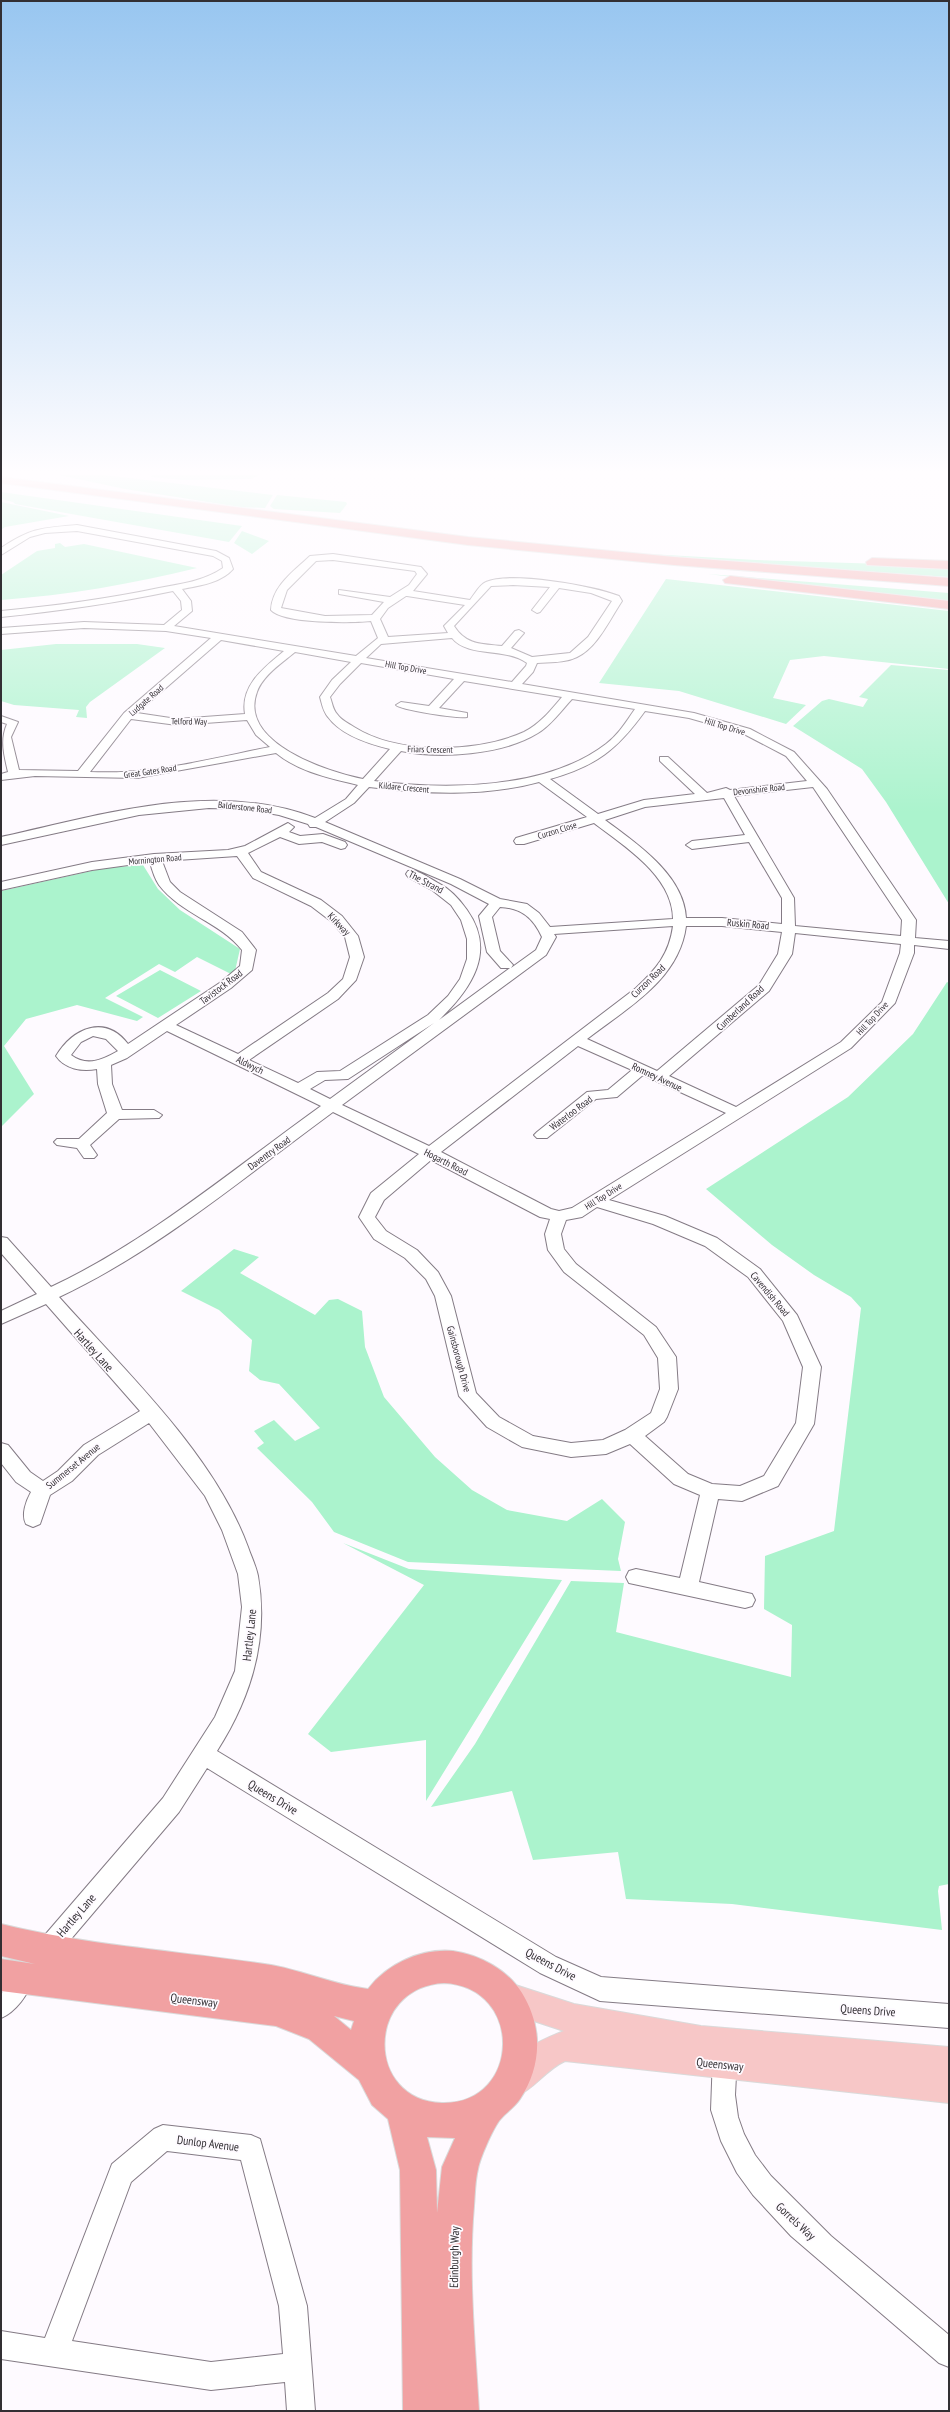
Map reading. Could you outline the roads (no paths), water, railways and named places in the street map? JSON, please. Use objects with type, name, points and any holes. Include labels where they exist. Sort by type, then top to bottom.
[{"type":"highway","points":[[795,588],[949,605]]},
{"type":"highway","points":[[1,1940],[46,1951],[273,1982],[347,2003],[376,2007],[367,2041],[370,2068],[382,2092],[403,2111],[437,2122],[465,2119],[496,2099]]},
{"type":"highway","name":"Edinburgh Way","points":[[376,2007],[392,1986],[398,1982],[414,1972],[440,1966],[466,1969],[489,1980],[506,1997],[518,2021],[521,2048],[514,2074],[496,2099],[460,2166],[454,2228],[459,2405]]},
{"type":"highway","name":"Queensway","points":[[12,1977],[276,2010],[321,2027],[370,2068]]},
{"type":"highway","points":[[403,2111],[418,2170],[423,2411]]},
{"type":"main road","name":"Queensway","points":[[506,1997],[574,2019],[701,2042],[725,2054],[949,2088]]},
{"type":"main road","name":"Queensway","points":[[496,2099],[543,2055],[564,2046],[949,2063]]},
{"type":"street","points":[[1,614],[121,599],[176,588],[186,601],[187,611],[166,628]]},
{"type":"street","points":[[286,588],[275,602],[276,610],[291,615],[334,621],[375,618],[390,600],[407,593],[412,588]]},
{"type":"street","points":[[484,588],[470,605],[449,626],[460,641],[467,644],[515,651],[530,660],[569,656],[578,653],[617,601],[616,598],[604,593],[566,588]]},
{"type":"street","points":[[537,610],[554,588]]},
{"type":"street","points":[[342,592],[390,600]]},
{"type":"street","points":[[407,593],[470,605]]},
{"type":"street","points":[[375,618],[381,640],[455,635]]},
{"type":"street","name":"Hill Top Drive","points":[[1,631],[84,624],[166,628],[220,636],[690,715],[746,731],[790,754],[816,783],[909,920],[907,953],[888,1003],[846,1045],[576,1213],[559,1216]]},
{"type":"street","points":[[505,649],[519,633]]},
{"type":"street","name":"Ludgate Road","points":[[82,774],[128,715],[220,636]]},
{"type":"street","name":"Friars Crescent","points":[[381,640],[336,682],[325,697],[331,715],[350,731],[377,743],[397,748],[420,751],[461,750],[498,744],[528,734],[548,720],[569,695]]},
{"type":"street","points":[[250,717],[250,698],[260,678],[294,648]]},
{"type":"street","points":[[515,685],[526,675],[531,667],[532,662],[530,660]]},
{"type":"street","points":[[431,710],[462,677]]},
{"type":"street","points":[[401,705],[463,715]]},
{"type":"street","name":"Kildare Crescent","points":[[250,717],[251,722],[274,750],[301,764],[343,779],[364,783],[392,788],[444,790],[506,784],[558,773],[597,755],[616,741],[642,707]]},
{"type":"street","name":"Telford Way","points":[[128,715],[177,722],[250,717]]},
{"type":"street","points":[[1,719],[12,722],[5,737],[14,774]]},
{"type":"street","points":[[314,824],[344,807],[397,748]]},
{"type":"street","name":"Great Gates Road","points":[[1,777],[32,772],[137,775],[274,750]]},
{"type":"street","points":[[664,759],[703,795]]},
{"type":"street","name":"Curzon Road","points":[[430,1153],[641,991],[665,967],[676,944],[680,922],[677,900],[664,877],[645,858],[540,777]]},
{"type":"street","name":"Devonshire Road","points":[[594,819],[644,804],[726,792],[816,783]]},
{"type":"street","name":"Cumberland Road","points":[[659,1077],[764,988],[785,954],[789,928],[788,898],[726,792]]},
{"type":"street","name":"Balderstone Road","points":[[1,841],[172,806],[217,804],[256,807],[303,819],[464,885],[497,903]]},
{"type":"street","name":"Mornington Road","points":[[1,886],[92,866],[154,858],[240,851],[249,849],[303,819]]},
{"type":"street","name":"Curzon Close","points":[[520,841],[594,819]]},
{"type":"street","name":"The Strand","points":[[279,832],[299,840],[323,838],[421,878],[449,894],[467,918],[474,940],[475,957],[464,985],[446,1007],[433,1018],[343,1076],[322,1075],[300,1089]]},
{"type":"street","points":[[692,844],[754,838]]},
{"type":"street","name":"Kirkway","points":[[240,851],[257,875],[316,903],[337,919],[351,936],[357,957],[349,980],[333,996],[240,1059]]},
{"type":"street","name":"Tavistock Road","points":[[104,1065],[235,979],[247,967],[249,950],[237,935],[175,895],[164,883],[154,858]]},
{"type":"street","points":[[467,918],[485,916],[497,903],[513,903],[530,911],[543,922],[546,931]]},
{"type":"street","points":[[485,916],[496,955],[506,965]]},
{"type":"street","name":"Ruskin Road","points":[[546,931],[680,922],[722,922],[949,945]]},
{"type":"street","name":"Daventry Road","points":[[1,1318],[48,1297],[138,1247],[334,1106],[523,966],[541,952],[549,937],[546,931]]},
{"type":"street","points":[[475,957],[496,955]]},
{"type":"street","name":"Aldwych","points":[[166,1025],[240,1059],[334,1106]]},
{"type":"street","points":[[62,1142],[85,1150],[115,1114],[114,1106],[105,1084],[104,1065],[78,1066],[63,1056],[69,1043],[86,1034],[106,1032],[118,1039],[126,1050]]},
{"type":"street","name":"Romney Avenue","points":[[577,1040],[738,1113]]},
{"type":"street","name":"Waterloo Road","points":[[542,1135],[592,1096],[612,1094],[642,1069]]},
{"type":"street","name":"Hogarth Road","points":[[334,1106],[430,1153],[546,1213],[559,1216]]},
{"type":"street","points":[[115,1114],[158,1115]]},
{"type":"street","name":"Gainsborough Drive","points":[[430,1153],[377,1197],[367,1217],[380,1235],[411,1254],[432,1276],[442,1296],[468,1396],[493,1422],[529,1442],[571,1450],[606,1447],[632,1435],[658,1417],[669,1389],[667,1357],[650,1331],[570,1268],[556,1250],[553,1234],[559,1216]]},
{"type":"street","name":"Cavendish Road","points":[[596,1201],[659,1220],[711,1242],[754,1273],[791,1319],[812,1367],[805,1424],[771,1481],[742,1494],[710,1491],[681,1479],[632,1435]]},
{"type":"street","name":"Hartley Lane","points":[[1,1242],[151,1413],[180,1448],[212,1491],[232,1530],[248,1574],[252,1607],[245,1671],[224,1722],[171,1805],[46,1951]]},
{"type":"street","name":"Summerset Avenue","points":[[33,1519],[37,1499],[43,1490],[65,1476],[91,1450],[151,1413]]},
{"type":"street","points":[[1,1450],[23,1477],[43,1490]]},
{"type":"street","points":[[688,1588],[710,1491]]},
{"type":"street","points":[[636,1577],[744,1600]]},
{"type":"street","name":"Queens Drive","points":[[203,1754],[548,1965],[600,1989],[949,2016]]},
{"type":"street","points":[[1,2006],[12,1977]]},
{"type":"street","name":"Gorrels Way","points":[[725,2054],[723,2110],[725,2119],[743,2158],[776,2202],[826,2249],[949,2353]]},
{"type":"street","name":"Dunlop Avenue","points":[[54,2352],[121,2173],[163,2138],[251,2148],[293,2306],[301,2411]]},
{"type":"street","points":[[1,2345],[211,2376],[297,2366]]}]
